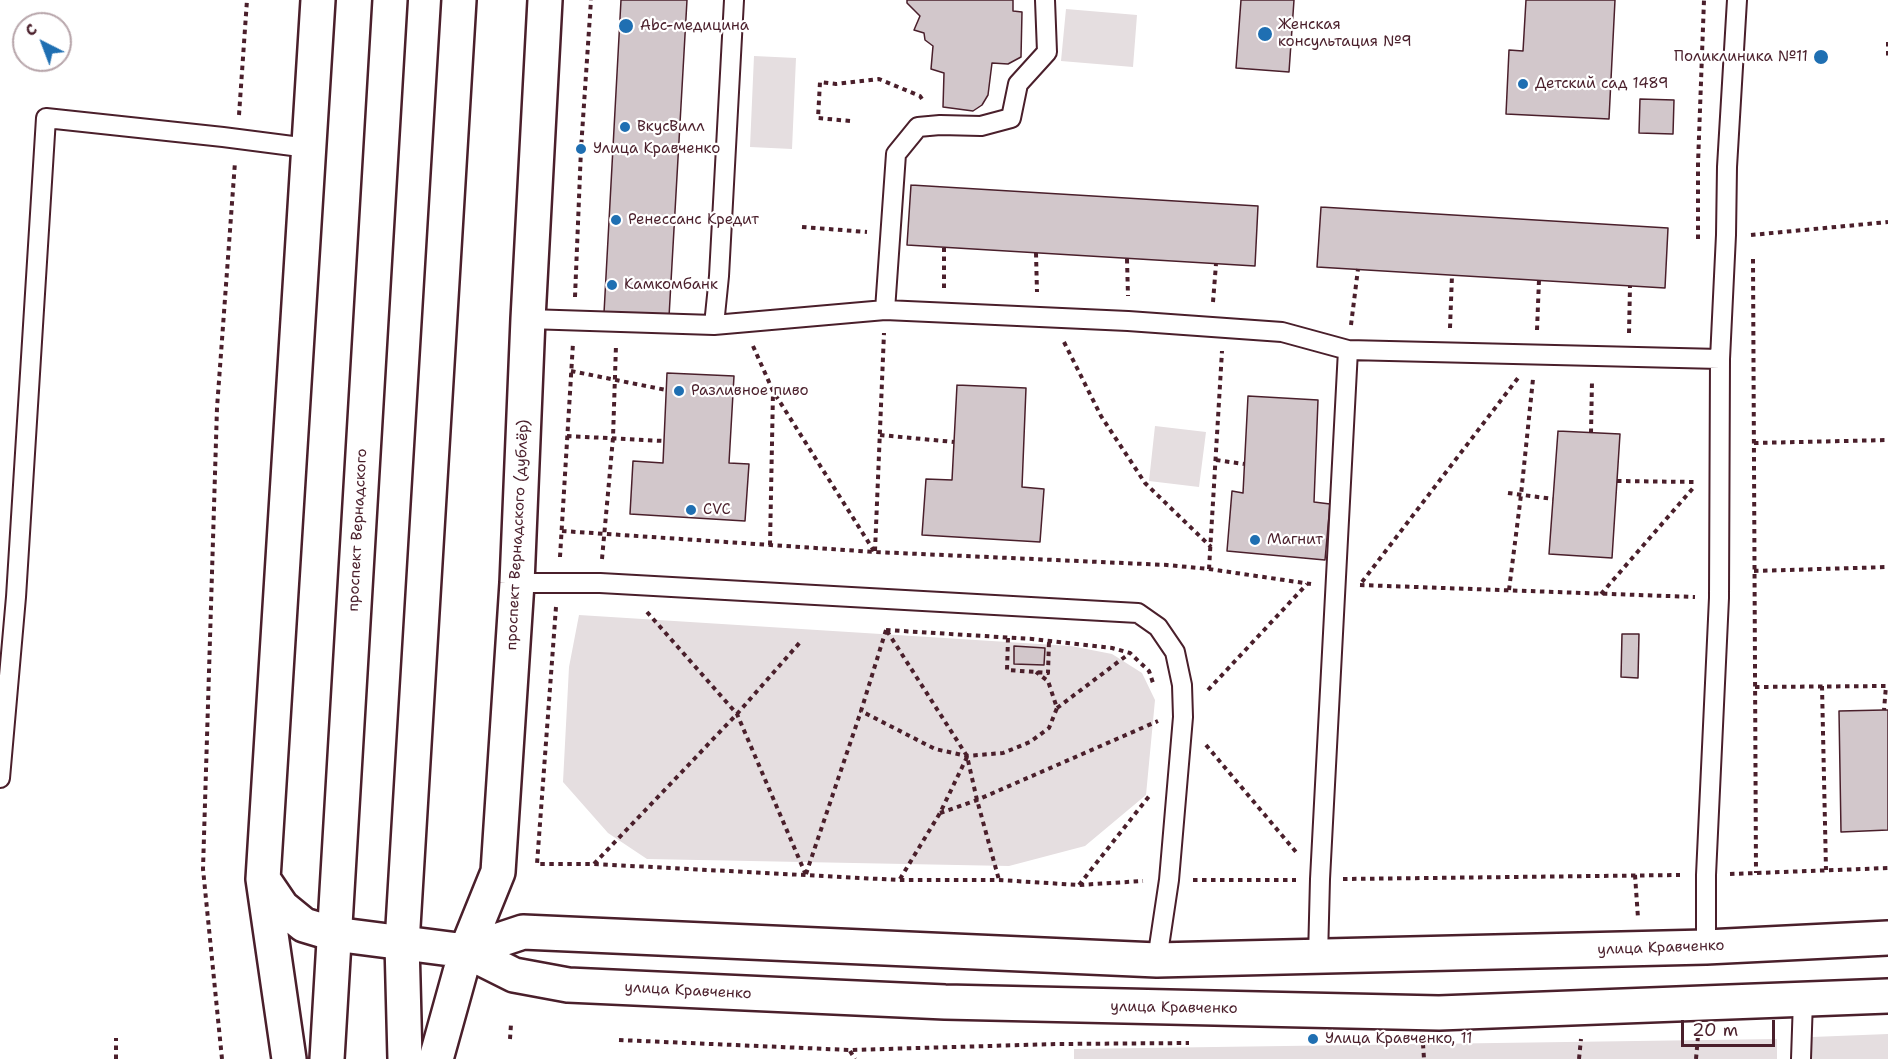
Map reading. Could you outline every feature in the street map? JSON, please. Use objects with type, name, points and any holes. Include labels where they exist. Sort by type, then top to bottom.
[{"type":"street","points":[[289,1059],[263,879],[318,0]]},
{"type":"street","name":"проспект Вернадского","points":[[327,1059],[390,0]]},
{"type":"street","points":[[405,1059],[402,943],[459,0]]},
{"type":"street","name":"проспект Вернадского (дублёр)","points":[[436,1059],[466,951],[498,872],[517,583],[545,0]]},
{"type":"street","name":"улица Кравченко","points":[[263,879],[282,907],[304,925],[334,934],[466,951],[514,975],[568,985],[787,996],[1060,1005],[1439,1013],[1888,996]]},
{"type":"street","name":"улица Кравченко","points":[[466,951],[523,932],[1157,960],[1706,947],[1888,938]]},
{"type":"street","points":[[787,996],[789,943]]},
{"type":"street","points":[[1060,1005],[1064,956]]},
{"type":"lane","points":[[714,325],[719,276],[734,0]]},
{"type":"lane","points":[[885,310],[896,154],[918,127],[940,124],[981,126],[1011,118],[1018,84],[1047,52],[1045,0]]},
{"type":"lane","points":[[1706,947],[1706,875],[1719,598],[1720,359],[1727,166],[1737,0]]},
{"type":"lane","points":[[0,778],[16,597],[46,118],[308,148]]},
{"type":"lane","points":[[528,319],[714,325],[885,310],[1128,321],[1282,332],[1348,350],[1720,359]]},
{"type":"lane","points":[[1318,957],[1320,879],[1348,350]]},
{"type":"lane","points":[[517,583],[600,583],[1138,613],[1158,627],[1175,652],[1182,685],[1183,717],[1169,880],[1157,960]]},
{"type":"lane","points":[[1801,1059],[1803,1000]]},
{"type":"path","points":[[222,1059],[203,869],[217,408],[247,0]]},
{"type":"path","points":[[591,0],[581,149],[562,531],[537,864],[594,864],[899,880],[999,880],[1079,885],[1169,880],[1706,875],[1888,868]]},
{"type":"path","points":[[1888,42],[1888,56]]},
{"type":"path","points":[[850,121],[818,118],[820,82],[836,84],[879,79],[920,96]]},
{"type":"path","points":[[1726,235],[1752,235],[1888,222]]},
{"type":"path","points":[[802,227],[892,234]]},
{"type":"path","points":[[1752,235],[1753,246]]},
{"type":"path","points":[[944,248],[944,312]]},
{"type":"path","points":[[1036,253],[1045,317],[1101,416],[1144,483],[1211,547]]},
{"type":"path","points":[[1753,258],[1756,873]]},
{"type":"path","points":[[1128,259],[1128,321]]},
{"type":"path","points":[[1209,569],[1216,460],[1216,264]]},
{"type":"path","points":[[1348,350],[1358,269]]},
{"type":"path","points":[[1449,353],[1452,275]]},
{"type":"path","points":[[1509,590],[1536,355],[1539,280]]},
{"type":"path","points":[[1628,357],[1630,286]]},
{"type":"path","points":[[875,552],[885,310]]},
{"type":"path","points":[[600,583],[613,438],[617,322]]},
{"type":"path","points":[[742,322],[773,391],[875,552]]},
{"type":"path","points":[[1536,355],[1359,585],[1719,598]]},
{"type":"path","points":[[1591,432],[1593,356]]},
{"type":"path","points":[[571,371],[666,390]]},
{"type":"path","points":[[770,544],[773,391]]},
{"type":"path","points":[[880,435],[954,442]]},
{"type":"path","points":[[567,436],[664,441]]},
{"type":"path","points":[[1754,443],[1888,440]]},
{"type":"path","points":[[1216,460],[1244,464]]},
{"type":"path","points":[[1601,594],[1698,482],[1617,481]]},
{"type":"path","points":[[1508,493],[1553,499]]},
{"type":"path","points":[[562,531],[875,552],[1209,569],[1308,584],[1337,584]]},
{"type":"path","points":[[1754,571],[1888,567]]},
{"type":"path","points":[[940,813],[977,800],[1157,721],[1183,717],[1308,584]]},
{"type":"path","points":[[623,585],[737,714],[806,875]]},
{"type":"path","points":[[806,875],[886,630]]},
{"type":"path","points":[[886,630],[1049,641],[1112,648],[1130,653],[1149,671],[1155,687]]},
{"type":"path","points":[[886,630],[967,756],[999,880]]},
{"type":"path","points":[[1008,638],[1007,670],[1048,673],[1049,641]]},
{"type":"path","points":[[594,864],[737,714],[802,639]]},
{"type":"path","points":[[861,711],[935,749],[967,756],[1003,753],[1030,742],[1049,728],[1057,708],[1130,653]]},
{"type":"path","points":[[1036,672],[1048,681],[1057,708]]},
{"type":"path","points":[[1822,686],[1826,870]]},
{"type":"path","points":[[1755,687],[1886,686],[1884,710]]},
{"type":"path","points":[[1156,732],[1157,713]]},
{"type":"path","points":[[1183,717],[1320,879]]},
{"type":"path","points":[[899,880],[940,813],[967,756]]},
{"type":"path","points":[[1079,885],[1150,795],[1151,785]]},
{"type":"path","points":[[1635,875],[1638,928]]},
{"type":"path","points":[[510,1039],[511,1024]]},
{"type":"path","points":[[1696,1059],[1698,1032]]},
{"type":"path","points":[[1579,1059],[1582,1033]]},
{"type":"path","points":[[116,1038],[116,1059]]},
{"type":"path","points":[[619,1040],[850,1050],[1057,1044],[1199,1043]]},
{"type":"path","points":[[1423,1040],[1424,1059]]},
{"type":"path","points":[[850,1050],[855,1059]]},
{"type":"shaded area","points":[[1066,9],[1137,15],[1133,67],[1061,61]]},
{"type":"shaded area","points":[[754,56],[796,58],[792,149],[750,147]]},
{"type":"shaded area","points":[[1155,426],[1206,432],[1199,487],[1149,481]]},
{"type":"shaded area","points":[[579,615],[1071,646],[1112,654],[1142,673],[1155,700],[1146,795],[1085,846],[1009,866],[647,859],[608,833],[563,782],[569,667]]},
{"type":"shaded area","points":[[1888,1034],[1888,1059],[1811,1059],[1812,1037]]},
{"type":"shaded area","points":[[1777,1039],[1777,1059],[1074,1059],[1074,1049]]},
{"type":"building","points":[[621,0],[687,0],[669,317],[604,313]]},
{"type":"building","points":[[907,0],[1013,0],[1013,11],[1022,12],[1021,57],[1008,64],[992,63],[988,95],[982,105],[973,111],[943,107],[944,73],[931,69],[933,46],[925,40],[924,33],[914,30],[920,16],[907,3]]},
{"type":"building","name":"Женская консультация №9","points":[[1241,0],[1294,0],[1289,72],[1236,68]]},
{"type":"building","points":[[1526,0],[1615,0],[1609,119],[1506,114],[1509,50],[1523,51]]},
{"type":"building","points":[[1640,99],[1674,100],[1673,134],[1639,133]]},
{"type":"building","points":[[911,185],[1258,206],[1255,266],[907,245]]},
{"type":"building","points":[[1321,207],[1668,228],[1665,288],[1317,267]]},
{"type":"building","points":[[667,373],[734,376],[729,463],[749,464],[745,521],[630,514],[633,461],[663,463]]},
{"type":"building","points":[[957,385],[1026,388],[1022,487],[1044,489],[1040,542],[922,535],[926,479],[952,480]]},
{"type":"building","points":[[1248,396],[1318,400],[1314,502],[1330,504],[1325,560],[1227,551],[1232,491],[1243,493]]},
{"type":"building","points":[[1558,431],[1620,434],[1612,558],[1549,554]]},
{"type":"building","points":[[1622,634],[1639,634],[1638,678],[1621,677]]},
{"type":"building","points":[[1014,646],[1045,648],[1044,665],[1014,664]]},
{"type":"building","points":[[1888,710],[1888,830],[1841,832],[1839,711]]},
{"type":"place","name":"Abc-медицина","points":[[626,26]]},
{"type":"place","name":"Женская консультация №9","points":[[1265,34]]},
{"type":"place","name":"Поликлиника №11","points":[[1821,57]]},
{"type":"place","name":"Детский сад 1489","points":[[1523,84]]},
{"type":"place","name":"ВкусВилл","points":[[625,127]]},
{"type":"place","name":"Улица Кравченко","points":[[581,149]]},
{"type":"place","name":"Ренессанс Кредит","points":[[616,220]]},
{"type":"place","name":"Камкомбанк","points":[[612,285]]},
{"type":"place","name":"Разливное пиво","points":[[679,391]]},
{"type":"place","name":"CVC","points":[[691,510]]},
{"type":"place","name":"Магнит","points":[[1255,540]]},
{"type":"place","name":"Улица Кравченко, 11","points":[[1313,1039]]}]
